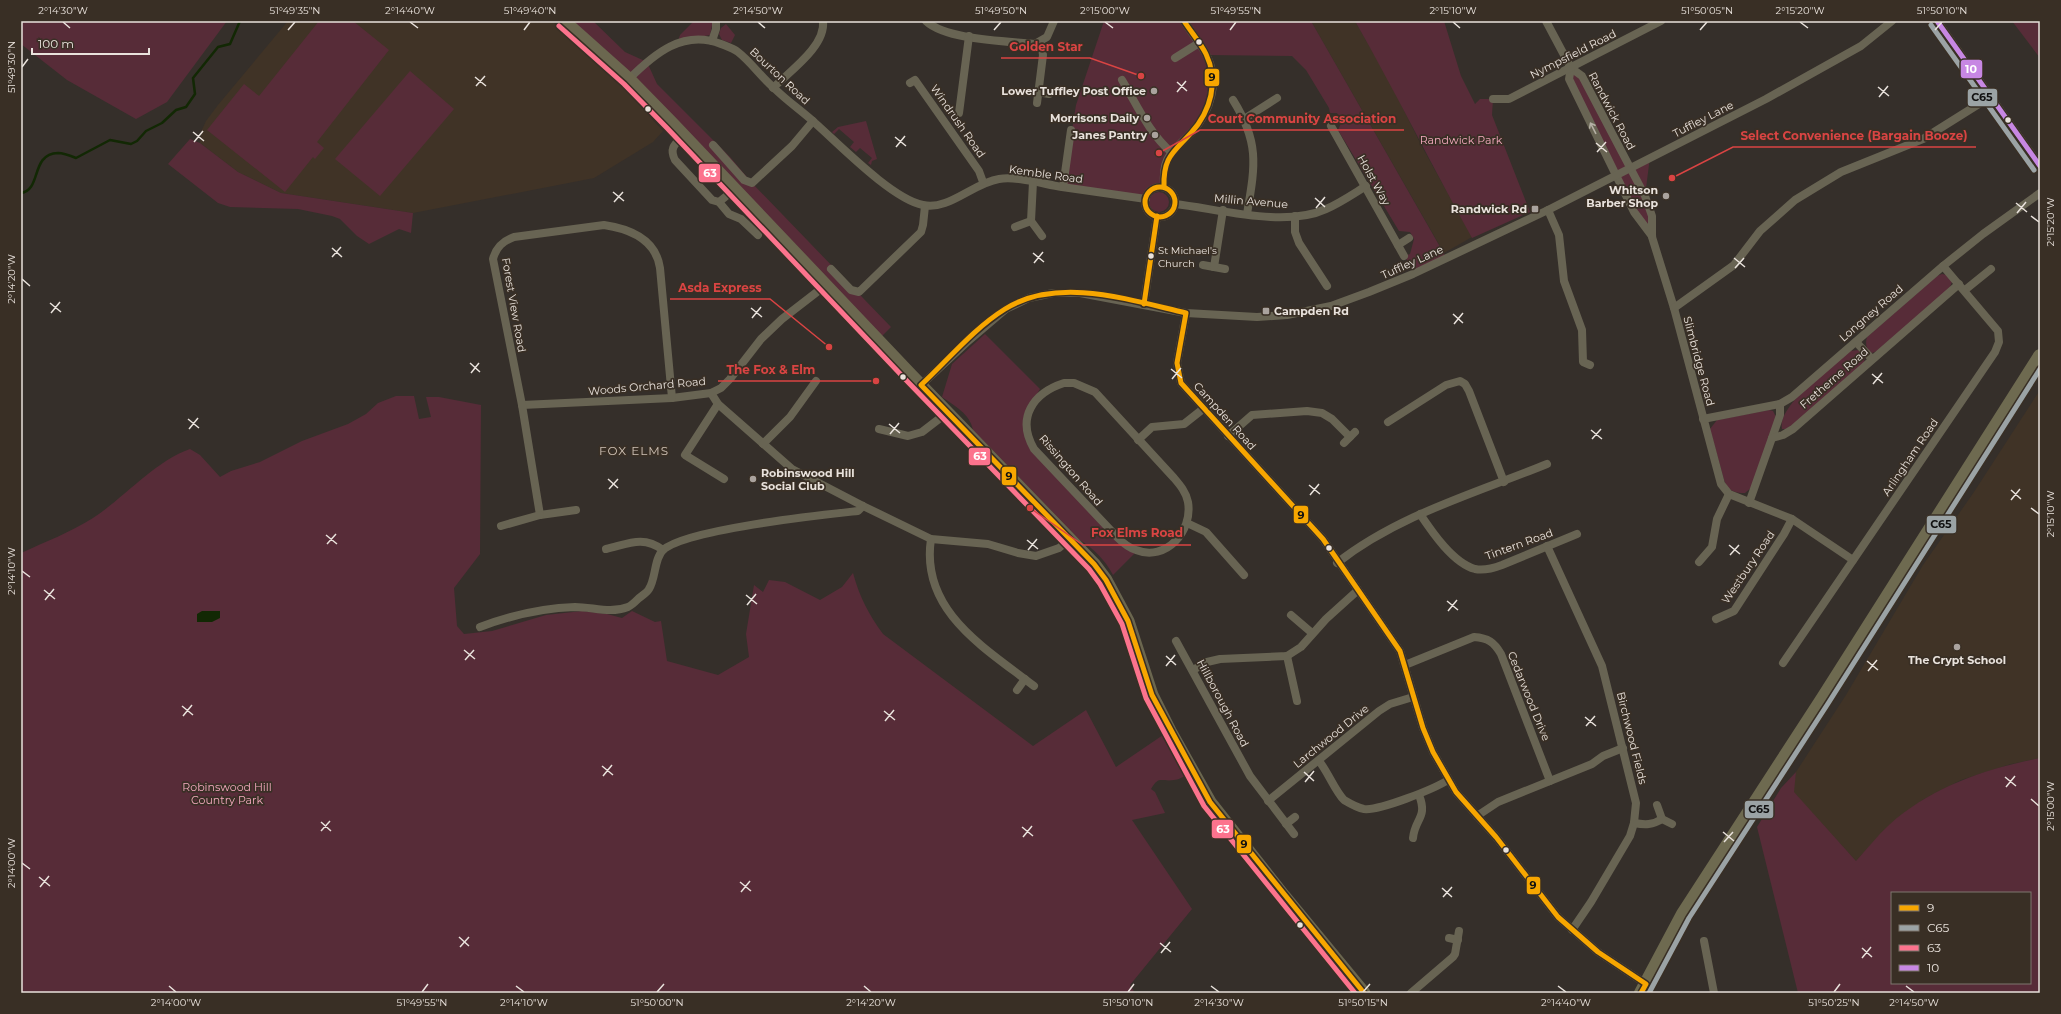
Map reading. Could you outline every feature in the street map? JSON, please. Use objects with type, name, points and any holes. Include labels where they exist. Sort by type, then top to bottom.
[{"type":"highway","points":[[1644,988],[1683,914],[2040,356]]},
{"type":"main road","points":[[564,21],[629,79],[1094,564],[1115,595],[1128,621],[1152,696],[1210,802],[1284,896],[1364,993]]},
{"type":"street","points":[[712,41],[716,29],[716,21]]},
{"type":"street","points":[[773,88],[819,41],[824,28],[823,21]]},
{"type":"street","points":[[926,21],[933,28],[950,34],[1035,44],[1041,42],[1047,37],[1054,21]]},
{"type":"street","points":[[1164,187],[1151,190],[1146,199],[1149,212],[1163,217],[1170,214],[1175,204],[1173,194],[1164,187],[1163,173],[1171,152],[1199,124],[1210,102],[1212,73],[1206,55],[1184,21]]},
{"type":"street","name":"Randwick Road","points":[[1546,21],[1571,68],[1582,76],[1630,168]]},
{"type":"street","name":"Nympsfield Road","points":[[1493,99],[1509,99],[1661,21]]},
{"type":"street","name":"Tuffley Lane","points":[[921,385],[966,343],[1006,309],[1028,298],[1053,293],[1080,293],[1186,313],[1257,317],[1287,315],[1333,305],[1413,274],[1548,210],[1617,175],[1766,99],[1854,50],[1892,21]]},
{"type":"street","points":[[1937,21],[2040,166]]},
{"type":"street","points":[[959,113],[969,36]]},
{"type":"street","name":"Bourton Road","points":[[629,79],[647,62],[666,48],[680,42],[712,41],[736,51],[773,88],[903,197],[924,206]]},
{"type":"street","points":[[1037,103],[1043,55],[1041,42]]},
{"type":"street","points":[[1175,58],[1198,43]]},
{"type":"street","name":"Randwick Road","points":[[1571,68],[1568,79],[1617,175]]},
{"type":"street","name":"Windrush Road","points":[[910,83],[915,80],[979,171],[983,182]]},
{"type":"street","points":[[1122,80],[1150,128],[1159,141],[1171,152]]},
{"type":"street","points":[[1038,92],[1049,94]]},
{"type":"street","points":[[1674,308],[1734,265],[1760,231],[1795,200],[1841,172],[1923,139],[1990,97]]},
{"type":"street","points":[[1244,119],[1277,98]]},
{"type":"street","points":[[1233,100],[1244,119],[1252,142],[1254,162],[1247,214]]},
{"type":"street","points":[[713,145],[744,180],[752,183],[792,146],[813,122]]},
{"type":"street","name":"Holst Way","points":[[1331,126],[1404,256]]},
{"type":"street","points":[[1063,187],[1072,130]]},
{"type":"street","points":[[683,136],[673,146],[672,153],[675,160],[712,200],[719,202],[729,214],[741,219],[758,235]]},
{"type":"street","name":"Slimbridge Road","points":[[1630,168],[1645,196],[1652,216],[1652,237],[1674,308],[1721,484],[1727,492]]},
{"type":"street","name":"Slimbridge Road","points":[[1617,175],[1634,212],[1652,237]]},
{"type":"street","name":"Kemble Road","points":[[924,206],[949,202],[983,182],[1000,179],[1033,182],[1146,199]]},
{"type":"street","points":[[1033,182],[1031,221],[1042,236]]},
{"type":"street","name":"Millin Avenue","points":[[1175,204],[1247,214],[1295,216],[1327,209],[1366,186]]},
{"type":"street","points":[[719,202],[735,189]]},
{"type":"street","name":"Longney Road","points":[[1703,419],[1780,404],[1792,397],[1943,266],[1983,234],[2040,193]]},
{"type":"street","points":[[831,269],[851,290],[859,292],[921,232],[924,206]]},
{"type":"street","points":[[1214,267],[1223,210]]},
{"type":"street","points":[[1548,210],[1559,235],[1564,281],[1582,330],[1584,364]]},
{"type":"street","points":[[1144,304],[1157,216]]},
{"type":"street","points":[[1295,216],[1295,232],[1299,243],[1327,286]]},
{"type":"street","points":[[1015,227],[1031,221]]},
{"type":"street","name":"Forest View Road","points":[[540,516],[522,405],[494,266],[494,253],[505,240],[514,237],[604,225],[615,227],[650,243],[659,259],[672,398]]},
{"type":"street","points":[[1398,245],[1409,238]]},
{"type":"street","points":[[1203,265],[1225,269]]},
{"type":"street","name":"Arlingham Road","points":[[1783,663],[1995,352],[1999,342],[1998,331],[1943,266]]},
{"type":"street","name":"Fretherne Road","points":[[1772,438],[1783,435],[1792,429],[1872,359],[1962,287],[1992,269]]},
{"type":"street","name":"Woods Orchard Road","points":[[522,405],[672,398],[711,393],[721,388],[730,379],[761,339],[782,319],[826,285]]},
{"type":"street","name":"Campden Road","points":[[1186,313],[1177,364],[1181,384],[1323,539],[1357,592],[1392,638],[1405,665],[1428,740],[1448,780],[1461,798],[1496,837],[1540,895],[1572,930],[1644,988]]},
{"type":"street","points":[[1856,342],[1872,359]]},
{"type":"street","points":[[763,444],[790,418],[816,381]]},
{"type":"street","points":[[1388,422],[1446,385],[1460,381],[1465,384],[1469,391],[1504,482]]},
{"type":"street","name":"Rissington Road","points":[[1064,383],[1074,383],[1094,392],[1138,440],[1184,490],[1188,501],[1188,523],[1177,541],[1158,551],[1137,551],[1127,546],[1118,538],[1034,448],[1028,436],[1027,418],[1030,407],[1043,392],[1064,383]]},
{"type":"street","points":[[711,393],[718,404],[792,469],[931,539],[988,544],[1036,556],[1059,548],[1070,539]]},
{"type":"street","points":[[718,404],[685,456],[724,479]]},
{"type":"street","points":[[1749,502],[1780,415],[1780,404]]},
{"type":"street","points":[[1138,440],[1152,427],[1184,424],[1203,409]]},
{"type":"street","points":[[1228,436],[1252,415],[1307,411],[1322,413],[1332,419],[1350,437]]},
{"type":"street","points":[[882,432],[908,436],[922,432],[948,412]]},
{"type":"street","points":[[1338,563],[1359,547],[1420,514],[1547,464]]},
{"type":"street","points":[[1699,562],[1712,546],[1717,519],[1727,492],[1792,519],[1853,560]]},
{"type":"street","points":[[480,626],[499,620],[541,611],[575,607],[606,611],[629,607],[649,590],[659,557],[663,550],[674,543],[705,534],[799,517],[858,511],[863,506]]},
{"type":"street","points":[[501,526],[540,516],[576,510]]},
{"type":"street","name":"Tintern Road","points":[[1420,514],[1434,535],[1454,556],[1466,565],[1476,569],[1490,569],[1502,565],[1577,534]]},
{"type":"street","name":"Westbury Road","points":[[1716,619],[1734,610],[1784,534],[1792,519]]},
{"type":"street","points":[[1188,523],[1206,532],[1244,575]]},
{"type":"street","points":[[931,539],[930,564],[935,586],[941,600],[954,621],[1034,686]]},
{"type":"street","points":[[606,549],[640,540],[650,542],[663,550]]},
{"type":"street","name":"Birchwood Fields","points":[[1547,546],[1602,666],[1636,803],[1634,822],[1625,845],[1572,930]]},
{"type":"street","points":[[1193,670],[1207,662],[1220,659],[1287,656],[1301,647],[1312,633],[1357,592]]},
{"type":"street","points":[[1291,615],[1312,633]]},
{"type":"street","name":"Cedarwood Drive","points":[[1405,665],[1474,637],[1485,638],[1495,643],[1501,654],[1550,781]]},
{"type":"street","name":"Hillborough Road","points":[[1176,641],[1250,776],[1268,801]]},
{"type":"street","points":[[1287,656],[1297,702]]},
{"type":"street","points":[[1017,690],[1025,679]]},
{"type":"street","name":"Larchwood Drive","points":[[1268,801],[1379,711],[1390,704],[1414,697]]},
{"type":"street","points":[[1477,816],[1498,802],[1592,764],[1604,755],[1623,748]]},
{"type":"street","points":[[1319,761],[1328,772],[1341,796],[1346,801],[1362,809],[1375,808],[1418,795],[1448,780]]},
{"type":"street","points":[[1414,835],[1423,811],[1423,806],[1418,795]]},
{"type":"street","points":[[1268,801],[1294,834]]},
{"type":"street","points":[[1657,805],[1662,819],[1672,824]]},
{"type":"street","points":[[1286,824],[1295,817]]},
{"type":"street","points":[[1634,822],[1645,825],[1656,823],[1662,819]]},
{"type":"street","points":[[1411,993],[1453,957],[1455,954],[1458,935],[1449,938]]},
{"type":"street","points":[[1704,941],[1714,993]]},
{"type":"shaded area","points":[[288,21],[551,21],[559,26],[622,86],[663,131],[653,142],[594,178],[413,213],[281,193],[238,172],[200,143],[201,132],[206,121]]},
{"type":"shaded area","points":[[1311,21],[1355,21],[1390,82],[1421,145],[1472,237],[1444,253]]},
{"type":"shaded area","name":"The Crypt School","points":[[2040,390],[2040,758],[2011,764],[1961,780],[1924,799],[1890,825],[1856,861],[1793,792],[1796,772],[1846,695],[1923,565],[1974,492]]},
{"type":"shaded area","points":[[202,611],[220,611],[220,618],[212,622],[197,622],[197,614]]},
{"type":"green space","points":[[27,21],[227,21],[167,102],[136,119],[67,80],[21,44],[21,23]]},
{"type":"green space","points":[[319,21],[353,21],[389,50],[317,142],[324,148],[315,159],[313,157],[285,192],[207,130],[244,84],[259,96]]},
{"type":"green space","points":[[564,21],[593,21],[625,52],[647,62],[657,84],[730,157],[752,183],[891,327],[878,340]]},
{"type":"green space","points":[[694,21],[713,21],[710,35],[678,41],[680,35]]},
{"type":"green space","points":[[1104,21],[1311,21],[1447,259],[1413,274],[1409,263],[1404,256],[1410,254],[1414,239],[1410,232],[1399,231],[1338,130],[1342,121],[1337,113],[1330,113],[1329,108],[1306,70],[1292,56],[1207,55],[1212,73],[1206,112],[1171,152],[1164,187],[1151,190],[1146,199],[1063,187],[1076,105]]},
{"type":"green space","name":"Randwick Park","points":[[1355,21],[1444,21],[1461,76],[1475,104],[1480,99],[1493,99],[1492,115],[1530,212],[1472,238]]},
{"type":"green space","points":[[2012,21],[2040,21],[2040,58]]},
{"type":"green space","points":[[726,24],[735,35],[731,43],[722,40],[719,34],[721,28]]},
{"type":"green space","points":[[1571,68],[1582,76],[1630,168],[1650,157],[1645,196],[1652,237],[1634,212],[1569,79]]},
{"type":"green space","points":[[410,71],[454,109],[380,196],[335,159]]},
{"type":"green space","points":[[866,121],[877,159],[872,161],[871,165],[868,163],[872,158],[860,148],[856,152],[850,147],[854,142],[839,129],[834,134],[832,132],[838,127]]},
{"type":"green space","points":[[190,139],[200,143],[238,172],[281,193],[413,213],[411,233],[399,229],[369,244],[357,236],[340,219],[332,216],[298,209],[230,207],[218,203],[168,164]]},
{"type":"green space","points":[[1155,192],[1163,192],[1169,198],[1169,206],[1163,212],[1155,212],[1149,206],[1149,198]]},
{"type":"green space","points":[[1942,274],[1947,275],[1952,282],[1949,289],[1877,351],[1872,353],[1868,350],[1866,346],[1867,337],[1937,276]]},
{"type":"green space","points":[[985,334],[1040,389],[1030,407],[1029,440],[1118,538],[1137,551],[1113,575],[1099,556],[1080,540],[973,430],[969,419],[957,407],[942,397],[952,364]]},
{"type":"green space","points":[[1858,350],[1865,356],[1864,363],[1795,423],[1786,429],[1782,429],[1783,419],[1788,409],[1797,398],[1850,351]]},
{"type":"green space","name":"Robinswood Hill Country Park","points":[[396,396],[414,396],[419,419],[431,417],[426,397],[439,397],[481,405],[480,554],[454,588],[457,626],[464,634],[492,631],[546,615],[582,611],[607,614],[622,618],[632,611],[655,622],[661,621],[667,661],[718,675],[749,657],[746,634],[754,585],[763,592],[769,580],[785,582],[820,600],[842,587],[853,573],[865,605],[883,634],[1033,746],[1086,710],[1116,767],[1163,735],[1186,775],[1176,780],[1158,781],[1151,789],[1155,792],[1165,813],[1132,820],[1192,909],[1130,985],[1135,993],[21,993],[21,553],[85,523],[105,510],[164,462],[190,449],[200,455],[220,477],[231,471],[260,462],[302,441],[348,424],[366,414],[378,403]]},
{"type":"green space","points":[[1769,410],[1773,411],[1776,417],[1752,487],[1745,493],[1732,491],[1727,487],[1724,480],[1710,429],[1717,420]]},
{"type":"green space","points":[[2040,758],[2040,993],[1798,993],[1757,827],[1781,788],[1796,772],[1794,792],[1856,861],[1889,825],[1923,800],[1960,781],[1999,768]]},
{"type":"waterway","points":[[21,193],[32,186],[43,159],[49,155],[60,153],[76,158],[110,140],[131,144],[137,141],[146,131],[162,123],[176,110],[186,107],[195,94],[193,78],[218,47],[230,44],[240,21]]},
{"type":"transit line","name":"9","points":[[1164,187],[1165,169],[1170,156],[1198,124],[1204,115],[1211,95],[1212,75],[1210,64],[1201,45],[1184,21]]},
{"type":"transit line","name":"10","points":[[1937,21],[2040,166]]},
{"type":"transit line","name":"C65","points":[[1931,25],[2034,170]]},
{"type":"transit line","name":"63","points":[[559,26],[624,84],[667,128],[906,380],[1089,569],[1100,584],[1122,624],[1146,698],[1204,806],[1355,993]]},
{"type":"transit line","name":"9","points":[[1160,187],[1171,191],[1175,202],[1171,213],[1160,217],[1149,213],[1145,202],[1149,191],[1160,187]]},
{"type":"transit line","name":"9","points":[[1144,304],[1157,216]]},
{"type":"transit line","name":"9","points":[[1364,993],[1210,802],[1152,695],[1128,621],[1106,580],[1094,564],[921,385],[971,335],[1005,309],[1026,299],[1048,294],[1071,292],[1118,297],[1186,313],[1177,363],[1181,383],[1323,539],[1400,651],[1423,728],[1433,752],[1456,792],[1496,837],[1558,917],[1598,952],[1646,984],[1641,993]]},
{"type":"transit line","name":"C65","points":[[1649,993],[1689,918],[1829,702],[2040,369]]},
{"type":"place","name":"Golden Star","points":[[1141,76]]},
{"type":"place","name":"Lower Tuffley Post Office","points":[[1154,91]]},
{"type":"place","name":"Morrisons Daily","points":[[1147,118]]},
{"type":"place","name":"Janes Pantry","points":[[1155,135]]},
{"type":"place","name":"Court Community Association","points":[[1159,153]]},
{"type":"place","name":"Select Convenience (Bargain Booze)","points":[[1672,178]]},
{"type":"place","name":"Whitson Barber Shop","points":[[1666,196]]},
{"type":"place","name":"Randwick Rd","points":[[1535,209]]},
{"type":"place","name":"St Michael's Church","points":[[1151,256]]},
{"type":"place","name":"Campden Rd","points":[[1266,311]]},
{"type":"place","name":"Asda Express","points":[[829,347]]},
{"type":"place","name":"The Fox & Elm","points":[[876,381]]},
{"type":"place","name":"Robinswood Hill Social Club","points":[[753,479]]},
{"type":"place","name":"Fox Elms Road","points":[[1030,508]]},
{"type":"place","name":"The Crypt School","points":[[1957,647]]},
{"type":"district","name":"FOX ELMS","points":[[634,451]]}]
